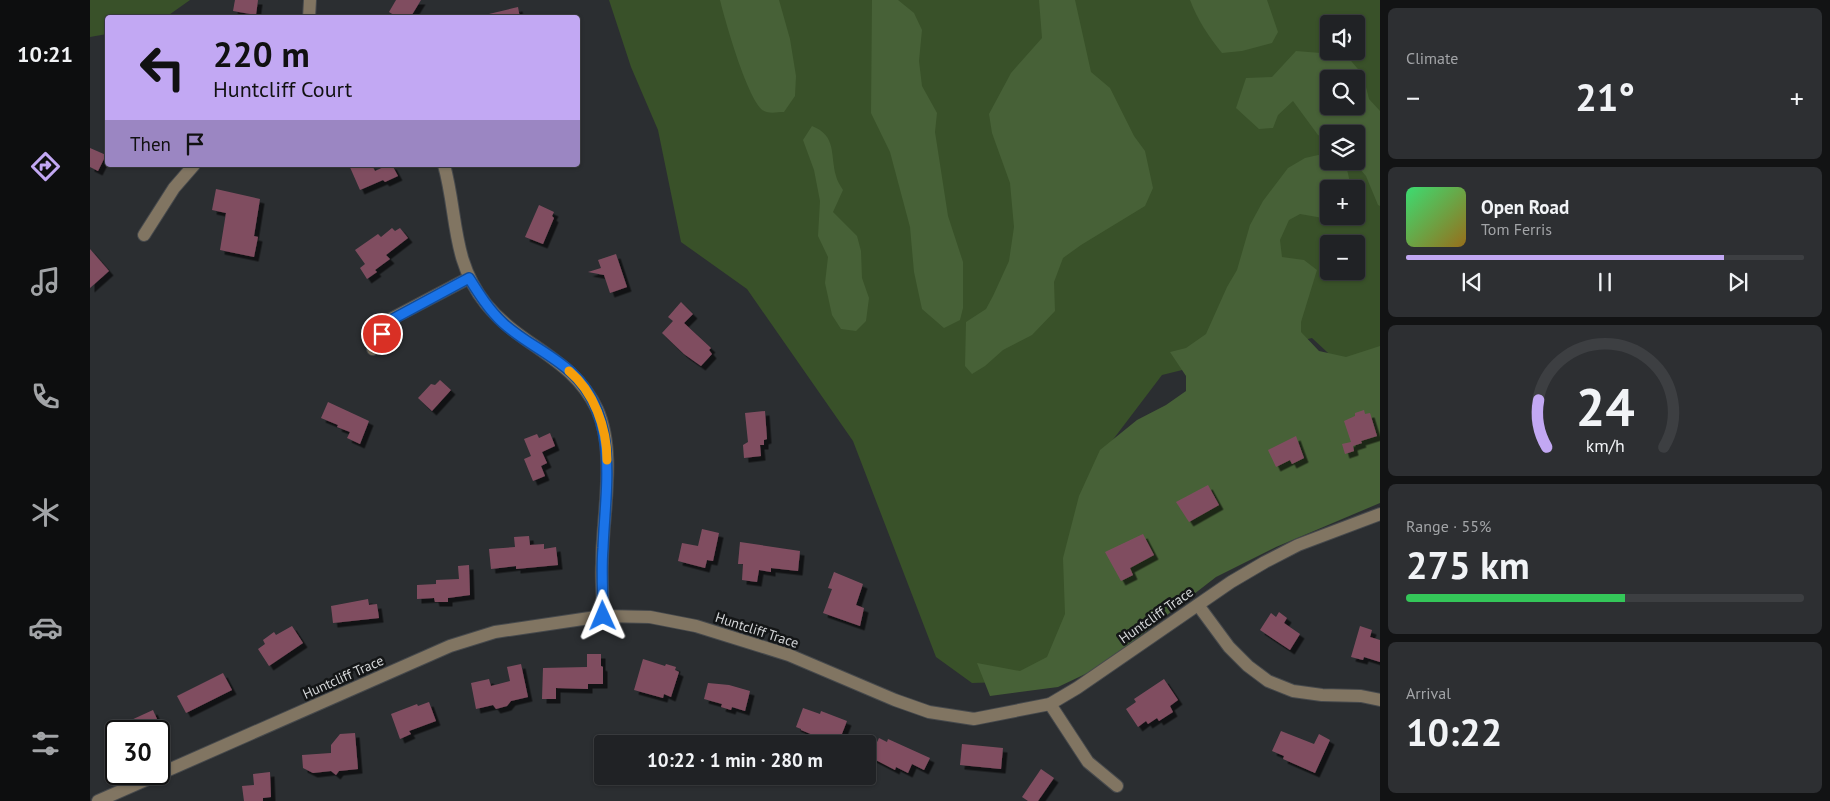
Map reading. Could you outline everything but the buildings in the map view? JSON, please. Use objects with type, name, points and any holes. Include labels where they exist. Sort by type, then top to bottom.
[{"type":"street","points":[[310,0],[310,15]]},
{"type":"street","points":[[144,235],[174,188],[192,167]]},
{"type":"street","points":[[444,167],[456,236],[469,278],[485,303],[503,323],[575,376],[588,392],[598,411],[607,458],[602,563],[603,616]]},
{"type":"street","points":[[373,349],[391,320],[469,278]]},
{"type":"street","name":"Huntcliff Trace","points":[[98,801],[450,646],[495,632],[603,616],[650,617],[696,626],[788,655],[895,700],[929,712],[974,719],[1050,704],[1077,688],[1231,582],[1298,545],[1380,514]]},
{"type":"street","points":[[1198,605],[1229,647],[1268,681],[1293,691],[1322,695],[1361,696],[1380,700]]},
{"type":"street","points":[[1050,704],[1088,762],[1117,786]]},
{"type":"green space","points":[[90,0],[190,0],[169,15],[105,15],[105,34],[90,37]]},
{"type":"green space","points":[[609,0],[1380,0],[1380,350],[1342,366],[1312,338],[1162,375],[1096,462],[1068,642],[1033,681],[972,683],[936,657],[853,441],[747,289],[681,242],[658,130],[631,67]]},
{"type":"green space","points":[[720,0],[779,0],[790,39],[796,76],[795,96],[784,112],[771,113],[764,111],[751,93],[738,60]]},
{"type":"green space","points":[[872,0],[898,0],[914,13],[922,30],[919,61],[922,86],[937,113],[935,132],[948,216],[963,262],[963,308],[960,320],[944,328],[922,309],[914,272],[910,227],[890,152],[871,113]]},
{"type":"green space","points":[[1039,0],[1075,0],[1091,72],[1110,88],[1134,136],[1145,151],[1153,188],[1145,206],[1063,258],[1054,282],[1055,311],[1032,335],[1003,350],[985,366],[972,374],[965,366],[966,322],[986,309],[993,296],[1009,261],[1014,227],[1010,183],[992,133],[989,114],[1011,73],[1042,38]]},
{"type":"green space","points":[[1190,0],[1267,0],[1278,32],[1272,43],[1242,51],[1222,53],[1204,28]]},
{"type":"green space","points":[[1296,51],[1320,53],[1320,60],[1350,60],[1359,70],[1320,70],[1320,115],[1365,115],[1365,83],[1369,99],[1380,111],[1380,206],[1366,176],[1361,170],[1365,170],[1365,125],[1320,125],[1320,136],[1293,101],[1278,115],[1273,128],[1259,129],[1236,108],[1246,78],[1272,77]]},
{"type":"green space","points":[[812,126],[820,130],[829,140],[836,178],[843,190],[833,212],[857,236],[861,251],[862,278],[869,298],[866,321],[856,331],[841,329],[832,315],[825,283],[828,257],[818,236],[820,201],[814,170],[803,140]]},
{"type":"green space","points":[[1320,155],[1320,170],[1347,170],[1349,180],[1320,180],[1320,218],[1300,214],[1289,220],[1280,240],[1282,257],[1304,260],[1317,270],[1301,322],[1301,332],[1319,351],[1346,357],[1380,346],[1380,503],[1276,547],[1216,577],[1100,667],[1058,687],[990,696],[977,663],[1020,671],[1047,657],[1065,614],[1063,558],[1079,496],[1100,450],[1137,420],[1166,405],[1186,391],[1186,376],[1170,352],[1186,348],[1206,334],[1227,287],[1237,270],[1250,225],[1263,201],[1288,168],[1305,158]]},
{"type":"slow traffic","points":[[569,371],[588,392],[598,411],[604,435],[607,460]]},
{"type":"route","points":[[382,334],[391,320],[469,278],[485,303],[503,323],[561,364],[575,376],[588,392],[598,411],[607,458],[602,563],[603,616]]}]
